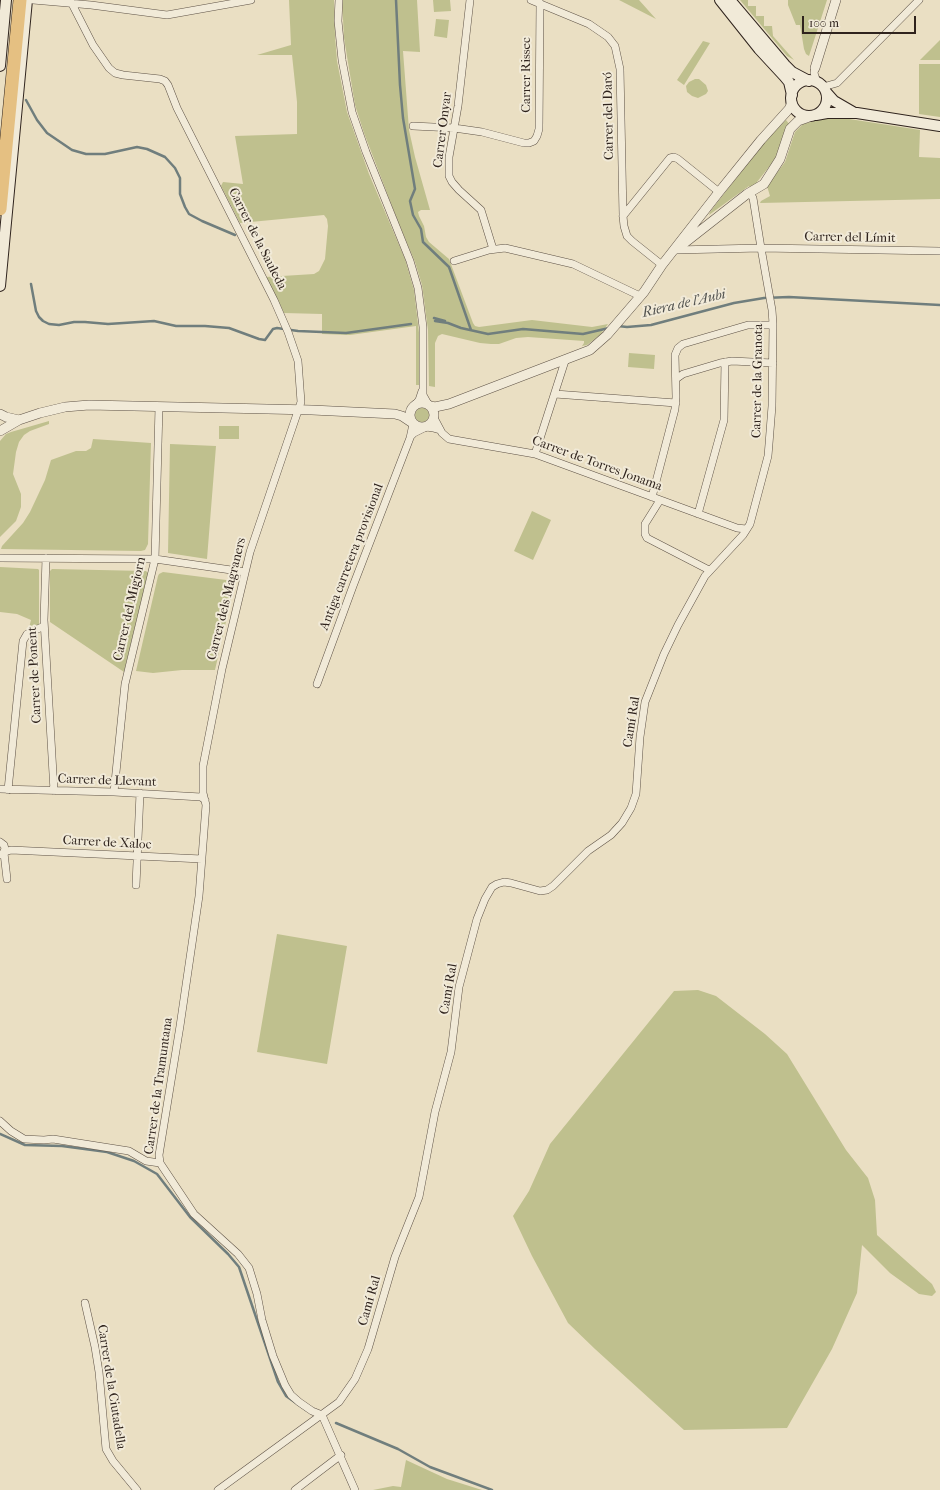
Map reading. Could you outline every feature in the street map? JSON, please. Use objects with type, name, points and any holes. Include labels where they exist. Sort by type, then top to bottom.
[{"type":"highway","points":[[0,126],[12,0]]},
{"type":"highway","points":[[0,209],[20,0]]},
{"type":"main road","points":[[0,66],[6,0]]},
{"type":"main road","points":[[0,286],[28,0]]},
{"type":"main road","points":[[720,0],[759,49],[784,76],[788,82],[791,102],[794,108],[800,113],[807,116],[842,112],[856,113],[940,126]]},
{"type":"main road","points":[[730,0],[792,72],[819,85],[834,101],[856,113]]},
{"type":"main road","points":[[791,102],[797,86],[801,82],[819,85],[827,97],[826,106],[814,115]]},
{"type":"street","points":[[33,0],[71,1],[167,15],[251,0]]},
{"type":"street","points":[[339,0],[338,21],[342,60],[352,112],[366,152],[410,261],[418,288],[424,327],[422,389],[423,395],[440,430]]},
{"type":"street","name":"Carrer Onyar","points":[[470,0],[449,157],[449,176],[459,190],[481,210],[493,249]]},
{"type":"street","name":"Carrer del Daró","points":[[531,0],[589,24],[608,37],[615,46],[620,69],[623,216],[627,236],[662,265]]},
{"type":"street","points":[[836,0],[814,73],[819,85],[837,83],[919,0]]},
{"type":"street","name":"Carrer de la Sauleda","points":[[71,1],[93,45],[109,68],[115,73],[123,75],[160,79],[165,81],[168,85],[177,108],[287,328],[298,361],[302,402],[298,409]]},
{"type":"street","name":"Carrer Rissec","points":[[454,128],[482,132],[524,143],[534,141],[539,129],[540,3]]},
{"type":"street","points":[[395,414],[406,412],[421,403],[435,407],[448,404],[565,361],[590,350],[607,335],[640,296],[662,265],[676,250],[719,192],[791,102]]},
{"type":"street","points":[[755,207],[757,196],[780,159],[790,129],[798,121],[814,115]]},
{"type":"street","points":[[413,126],[454,128]]},
{"type":"street","points":[[623,216],[670,158],[674,157],[719,192]]},
{"type":"street","points":[[676,250],[746,194],[764,184]]},
{"type":"street","points":[[746,194],[752,196],[755,207]]},
{"type":"street","name":"Carrer de la Granota","points":[[707,573],[743,535],[750,524],[768,456],[772,406],[773,325],[769,294],[760,248],[755,207]]},
{"type":"street","points":[[454,261],[493,249],[505,248],[573,264],[640,296]]},
{"type":"street","name":"Carrer del Límit","points":[[676,250],[760,248],[940,251]]},
{"type":"street","points":[[652,497],[676,403],[675,355],[678,348],[683,344],[748,325],[773,325]]},
{"type":"street","points":[[535,454],[565,361]]},
{"type":"street","points":[[676,380],[683,374],[725,362],[772,363]]},
{"type":"street","points":[[698,514],[724,420],[725,362]]},
{"type":"street","points":[[412,423],[409,415],[419,400],[422,389]]},
{"type":"street","points":[[555,394],[676,403]]},
{"type":"street","points":[[410,438],[414,433],[433,422],[434,416],[448,404]]},
{"type":"street","points":[[0,430],[18,420],[55,409],[89,405],[298,409],[395,414],[402,416],[416,426],[425,427]]},
{"type":"street","name":"Carrer del Migjorn","points":[[114,792],[125,684],[155,559],[159,407]]},
{"type":"street","name":"Carrer dels Magraners","points":[[205,800],[203,793],[203,766],[222,669],[245,572],[250,552],[298,409]]},
{"type":"street","points":[[0,414],[18,420]]},
{"type":"street","name":"Antiga carretera provisional","points":[[317,684],[410,438],[412,423]]},
{"type":"street","name":"Carrer de Torres Jonama","points":[[425,427],[440,430],[445,437],[449,439],[535,454],[737,528],[746,529]]},
{"type":"street","points":[[660,500],[645,524],[645,534],[647,538],[707,573]]},
{"type":"street","points":[[0,558],[155,559],[245,572]]},
{"type":"street","name":"Carrer de Ponent","points":[[46,558],[44,626],[54,791]]},
{"type":"street","name":"Camí Ral","points":[[322,1415],[339,1402],[355,1379],[368,1349],[395,1257],[419,1197],[435,1112],[451,1052],[459,987],[477,919],[487,895],[492,887],[504,882],[536,890],[547,890],[553,886],[588,851],[611,835],[622,823],[631,808],[636,794],[640,737],[645,702],[678,625],[707,573]]},
{"type":"street","name":"Carrer de Llevant","points":[[44,626],[27,634],[23,641],[4,790],[140,793],[201,797],[205,800]]},
{"type":"street","points":[[136,885],[140,793]]},
{"type":"street","name":"Carrer de la Tramuntana","points":[[205,800],[206,805],[202,860],[194,933],[159,1155],[160,1163],[194,1214],[238,1254],[249,1268],[256,1289],[266,1334],[273,1356],[286,1386],[291,1395],[299,1402],[312,1411],[322,1415]]},
{"type":"street","points":[[3,850],[7,879]]},
{"type":"street","name":"Carrer de Xaloc","points":[[3,850],[202,860]]},
{"type":"street","points":[[0,1121],[11,1131],[24,1139],[53,1139],[129,1151],[146,1161],[160,1163]]},
{"type":"street","name":"Carrer de la Ciutadella","points":[[85,1303],[98,1366],[106,1448],[112,1461],[137,1490]]},
{"type":"street","points":[[218,1490],[322,1415],[341,1455],[354,1490]]},
{"type":"street","points":[[295,1490],[341,1455]]},
{"type":"green space","points":[[289,0],[334,0],[337,61],[347,112],[369,174],[405,259],[414,290],[420,341],[419,385],[416,385],[416,326],[350,335],[322,334],[322,314],[284,313],[266,277],[314,274],[319,271],[325,259],[328,226],[327,219],[324,215],[240,223],[221,186],[223,182],[243,184],[235,136],[297,134],[297,102],[292,55],[257,55],[291,45]]},
{"type":"green space","points":[[342,0],[417,0],[420,52],[403,51],[409,130],[430,210],[421,210],[418,212],[429,242],[449,259],[475,326],[479,327],[532,320],[592,327],[608,324],[600,335],[587,345],[582,346],[584,341],[528,337],[516,338],[499,344],[491,344],[480,343],[442,334],[438,336],[435,343],[435,387],[429,386],[428,330],[422,285],[415,262],[364,133],[355,105],[344,38]]},
{"type":"green space","points":[[433,0],[450,0],[451,11],[434,12]]},
{"type":"green space","points":[[619,0],[639,0],[656,19]]},
{"type":"green space","points":[[740,0],[748,0],[748,6],[756,6],[756,16],[764,16],[764,26],[772,26],[773,36],[794,60],[787,56]]},
{"type":"green space","points":[[788,0],[827,0],[809,56],[806,54],[804,49],[800,25],[796,25],[788,5]]},
{"type":"green space","points":[[436,19],[449,20],[447,38],[434,36]]},
{"type":"green space","points":[[940,40],[940,60],[920,60]]},
{"type":"green space","points":[[703,41],[710,43],[684,85],[677,80]]},
{"type":"green space","points":[[919,64],[940,64],[940,117],[919,114]]},
{"type":"green space","points":[[699,79],[706,85],[708,91],[706,94],[698,98],[687,92],[686,86],[689,82]]},
{"type":"green space","points":[[826,118],[843,118],[920,130],[919,157],[940,158],[940,199],[760,203],[770,196],[767,186],[785,162],[795,132],[803,124]]},
{"type":"green space","points":[[786,120],[790,125],[776,158],[757,182],[758,184],[750,188],[749,186],[709,215],[764,142]]},
{"type":"green space","points":[[629,353],[655,355],[654,369],[628,367]]},
{"type":"green space","points":[[422,408],[427,410],[429,415],[427,420],[422,422],[417,420],[415,415],[417,410]]},
{"type":"green space","points":[[49,421],[49,424],[30,431],[24,435],[19,442],[13,474],[21,494],[21,507],[16,521],[0,537],[0,441],[6,434]]},
{"type":"green space","points":[[219,426],[239,426],[239,439],[219,439]]},
{"type":"green space","points":[[93,439],[151,443],[148,544],[145,550],[1,549],[23,523],[30,512],[45,480],[51,460],[76,451],[86,451],[91,448]]},
{"type":"green space","points":[[170,444],[216,446],[207,559],[168,553]]},
{"type":"green space","points":[[532,511],[551,520],[533,560],[514,551]]},
{"type":"green space","points":[[0,567],[39,570],[39,625],[29,628],[31,620],[17,614],[0,612]]},
{"type":"green space","points":[[52,569],[146,571],[148,573],[124,672],[50,622],[50,571]]},
{"type":"green space","points":[[163,572],[235,582],[215,670],[182,670],[153,673],[136,671],[158,576]]},
{"type":"green space","points":[[277,934],[347,946],[327,1064],[257,1052]]},
{"type":"green space","points":[[698,990],[716,996],[765,1034],[787,1054],[846,1150],[868,1178],[875,1200],[877,1235],[932,1284],[936,1292],[932,1296],[919,1294],[890,1273],[862,1245],[857,1293],[832,1349],[787,1428],[684,1430],[568,1323],[532,1256],[513,1216],[529,1191],[550,1144],[674,991]]},
{"type":"green space","points":[[406,1460],[447,1479],[482,1490],[373,1490],[393,1486],[401,1487]]},
{"type":"waterway","points":[[396,0],[403,118],[415,189],[410,201],[413,215],[421,229],[423,242],[449,267],[471,330]]},
{"type":"waterway","points":[[26,100],[37,120],[47,133],[72,150],[86,154],[105,154],[137,147],[147,149],[165,157],[175,168],[180,178],[180,194],[189,214],[235,235]]},
{"type":"waterway","points":[[31,284],[36,311],[39,317],[49,324],[59,325],[74,322],[108,324],[154,321],[176,326],[229,328],[265,340],[273,329],[277,328],[298,331],[346,333],[411,324]]},
{"type":"waterway","name":"Riera de l'Aubi","points":[[618,326],[627,327],[651,325],[734,303],[764,298],[789,297],[940,305]]},
{"type":"waterway","name":"Riera de l'Aubi","points":[[434,318],[445,321]]},
{"type":"waterway","name":"Riera de l'Aubi","points":[[435,321],[488,334],[523,329],[583,334],[609,328]]},
{"type":"waterway","points":[[0,1134],[25,1145],[62,1146],[107,1152],[134,1161],[157,1174],[190,1217],[228,1254],[239,1267],[278,1382],[286,1396],[306,1410]]},
{"type":"waterway","points":[[336,1423],[398,1449],[430,1467],[492,1490]]}]
